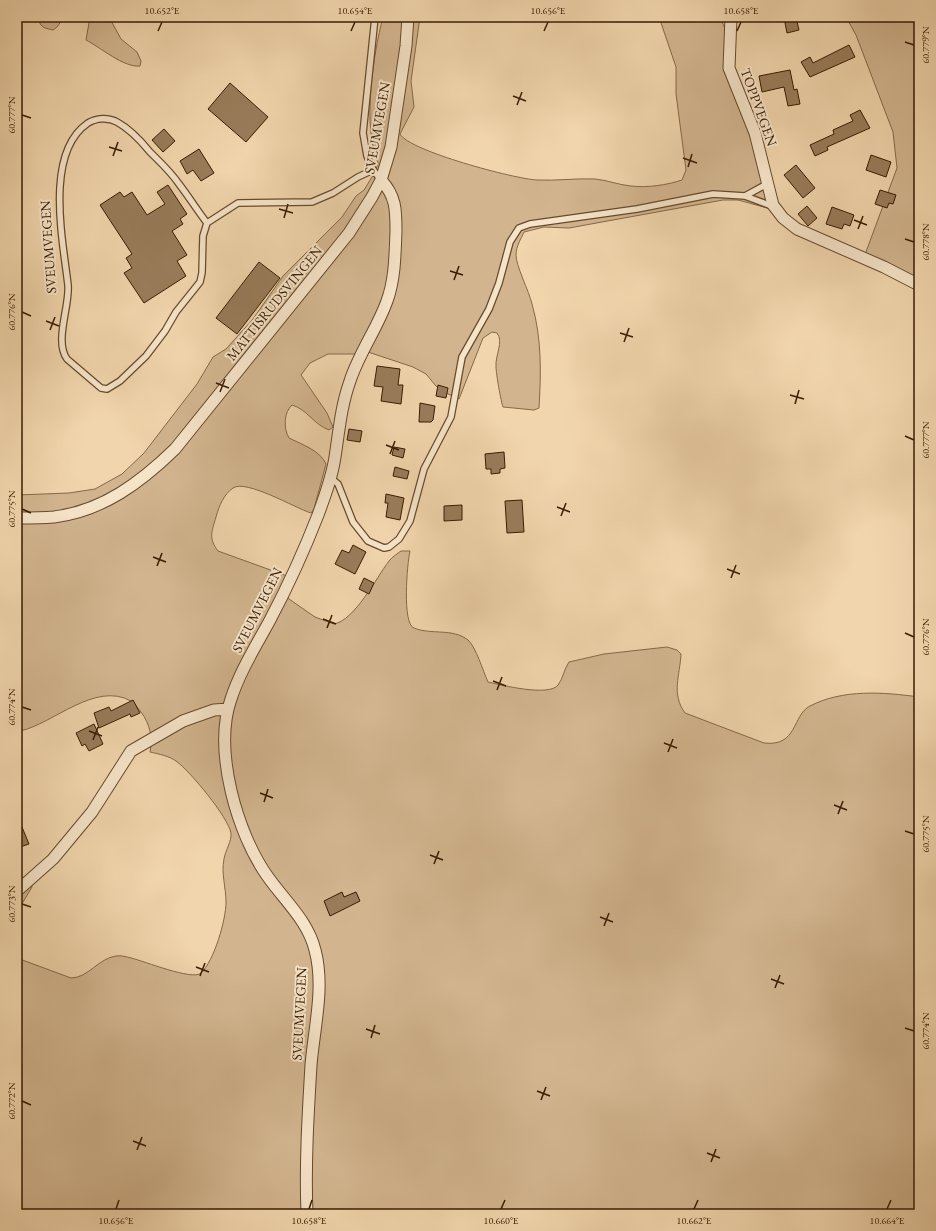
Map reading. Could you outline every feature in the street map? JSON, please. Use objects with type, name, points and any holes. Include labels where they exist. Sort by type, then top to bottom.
[{"type":"street","name":"SVEUMVEGEN","points":[[307,1214],[306,1177],[318,993],[318,963],[313,941],[308,929],[267,877],[257,860],[241,825],[229,777],[224,747],[224,734],[228,709],[238,682],[284,594],[302,554],[331,478],[344,399],[349,382],[361,353],[386,304],[393,278],[395,251],[395,204],[388,188],[381,180],[391,147],[406,46],[408,17]]},
{"type":"street","name":"TOPPVEGEN","points":[[731,17],[729,68],[734,84],[755,133],[773,205],[783,218],[797,230],[884,267],[919,285]]},
{"type":"street","name":"MATTISRUDSVINGEN","points":[[17,518],[55,516],[95,506],[120,495],[151,472],[175,449],[282,319],[349,233],[381,180]]},
{"type":"street","points":[[17,891],[52,859],[92,812],[131,751],[183,721],[214,710],[228,709]]},
{"type":"lane","points":[[375,17],[363,133],[367,156],[373,170],[381,180]]},
{"type":"lane","name":"SVEUMVEGEN","points":[[104,118],[116,121],[129,131],[178,182],[207,223],[203,236],[202,273],[200,282],[176,312],[165,331],[146,356],[120,381],[107,389],[101,388],[67,359],[63,354],[62,344],[68,286],[62,246],[59,185],[68,150],[80,129],[91,121],[104,118]]},
{"type":"lane","points":[[207,223],[238,203],[299,204],[312,202],[328,196],[358,176],[373,170]]},
{"type":"lane","points":[[745,196],[767,184]]},
{"type":"lane","points":[[331,478],[338,484],[354,522],[368,541],[384,548],[394,544],[399,539],[410,521],[424,468],[451,417],[462,357],[489,309],[499,283],[510,242],[519,228],[530,224],[637,209],[713,194],[745,196],[768,205],[773,205]]},
{"type":"shaded area","points":[[38,17],[64,17],[53,30],[42,26]]},
{"type":"shaded area","points":[[90,17],[109,17],[121,39],[137,52],[141,61],[140,66],[127,64],[86,40]]},
{"type":"shaded area","points":[[383,17],[420,17],[411,81],[414,107],[400,134],[408,141],[442,156],[508,175],[537,180],[595,179],[644,187],[663,185],[682,180],[686,170],[676,94],[676,67],[659,17],[720,17],[726,31],[736,80],[771,209],[738,200],[723,200],[569,228],[544,227],[524,232],[516,255],[538,330],[540,369],[539,408],[534,410],[503,407],[496,370],[500,340],[497,333],[492,332],[483,338],[459,399],[444,392],[436,386],[426,374],[413,367],[368,352],[364,354],[328,354],[310,363],[301,375],[327,413],[333,427],[329,430],[323,427],[298,407],[292,405],[287,412],[285,420],[289,438],[305,445],[320,455],[326,464],[314,509],[311,513],[271,495],[248,487],[239,486],[233,488],[222,501],[212,530],[213,542],[218,551],[287,576],[286,595],[289,599],[315,617],[334,624],[342,621],[350,615],[392,558],[401,551],[410,551],[406,593],[410,624],[414,628],[421,630],[456,634],[468,640],[477,653],[488,682],[524,689],[545,690],[558,685],[569,662],[604,654],[667,647],[677,650],[681,654],[677,692],[678,699],[685,713],[764,743],[775,743],[783,740],[789,735],[804,710],[810,706],[836,697],[849,694],[877,693],[919,697],[919,1214],[17,1214],[17,958],[71,978],[83,975],[104,960],[118,956],[124,956],[179,973],[196,975],[201,973],[215,950],[222,929],[226,902],[223,864],[231,833],[223,816],[208,795],[182,766],[173,759],[164,755],[150,752],[151,736],[149,726],[141,712],[131,701],[117,696],[103,696],[74,706],[46,721],[20,731],[17,724],[17,495],[69,493],[95,489],[122,474],[144,453],[197,384],[213,357],[226,349],[253,319],[283,276],[342,217],[356,196],[364,190],[375,172],[378,163],[373,148],[370,111],[373,70]]},
{"type":"shaded area","points":[[846,17],[919,17],[919,289],[863,260],[897,168],[893,132],[856,35]]},
{"type":"shaded area","points":[[17,877],[31,882],[32,887],[17,912]]},
{"type":"building","points":[[796,17],[799,30],[787,33],[784,18]]},
{"type":"building","points":[[849,45],[855,57],[810,77],[801,62],[810,57],[813,63]]},
{"type":"building","points":[[790,70],[794,90],[797,89],[800,104],[788,106],[784,87],[762,92],[759,76]]},
{"type":"building","points":[[230,83],[268,117],[246,142],[208,109]]},
{"type":"building","points":[[860,110],[870,128],[827,147],[828,150],[815,156],[810,145],[834,134],[833,130],[853,121],[850,115]]},
{"type":"building","points":[[164,129],[175,141],[163,152],[152,140]]},
{"type":"building","points":[[199,149],[214,173],[201,181],[193,170],[187,174],[180,161]]},
{"type":"building","points":[[871,155],[891,162],[886,177],[866,170]]},
{"type":"building","points":[[796,165],[815,188],[803,198],[784,175]]},
{"type":"building","points":[[168,185],[187,214],[180,219],[183,224],[172,231],[187,255],[177,261],[186,276],[144,303],[124,273],[132,268],[126,258],[132,254],[100,205],[120,192],[124,197],[132,192],[147,215],[165,204],[157,192]]},
{"type":"building","points":[[880,190],[896,195],[893,204],[889,203],[887,208],[875,204]]},
{"type":"building","points":[[807,206],[817,218],[808,226],[798,214]]},
{"type":"building","points":[[832,207],[854,215],[850,226],[844,224],[842,229],[826,224]]},
{"type":"building","points":[[259,262],[280,278],[237,334],[216,318]]},
{"type":"building","points":[[377,366],[400,369],[398,385],[403,385],[401,404],[381,401],[383,387],[374,386]]},
{"type":"building","points":[[438,385],[448,388],[446,398],[436,396]]},
{"type":"building","points":[[420,403],[435,406],[433,420],[431,422],[419,422]]},
{"type":"building","points":[[349,429],[362,431],[360,442],[347,440]]},
{"type":"building","points":[[394,447],[405,449],[403,458],[392,455]]},
{"type":"building","points":[[504,452],[505,468],[500,469],[500,473],[491,474],[491,469],[486,469],[485,454]]},
{"type":"building","points":[[395,467],[409,471],[407,479],[393,476]]},
{"type":"building","points":[[386,494],[404,498],[400,520],[386,517],[388,503],[385,503]]},
{"type":"building","points":[[522,500],[524,532],[507,533],[505,501]]},
{"type":"building","points":[[462,505],[462,520],[444,521],[444,506]]},
{"type":"building","points":[[353,545],[366,552],[355,574],[335,564],[342,550],[349,553]]},
{"type":"building","points":[[364,578],[374,583],[369,594],[359,589]]},
{"type":"building","points":[[133,700],[140,713],[131,717],[130,714],[99,728],[94,713],[109,707],[111,711]]},
{"type":"building","points":[[94,724],[103,744],[89,751],[85,744],[82,746],[76,733]]},
{"type":"building","points":[[17,815],[29,844],[17,848]]},
{"type":"building","points":[[342,892],[344,897],[356,892],[360,901],[330,916],[324,901]]}]
